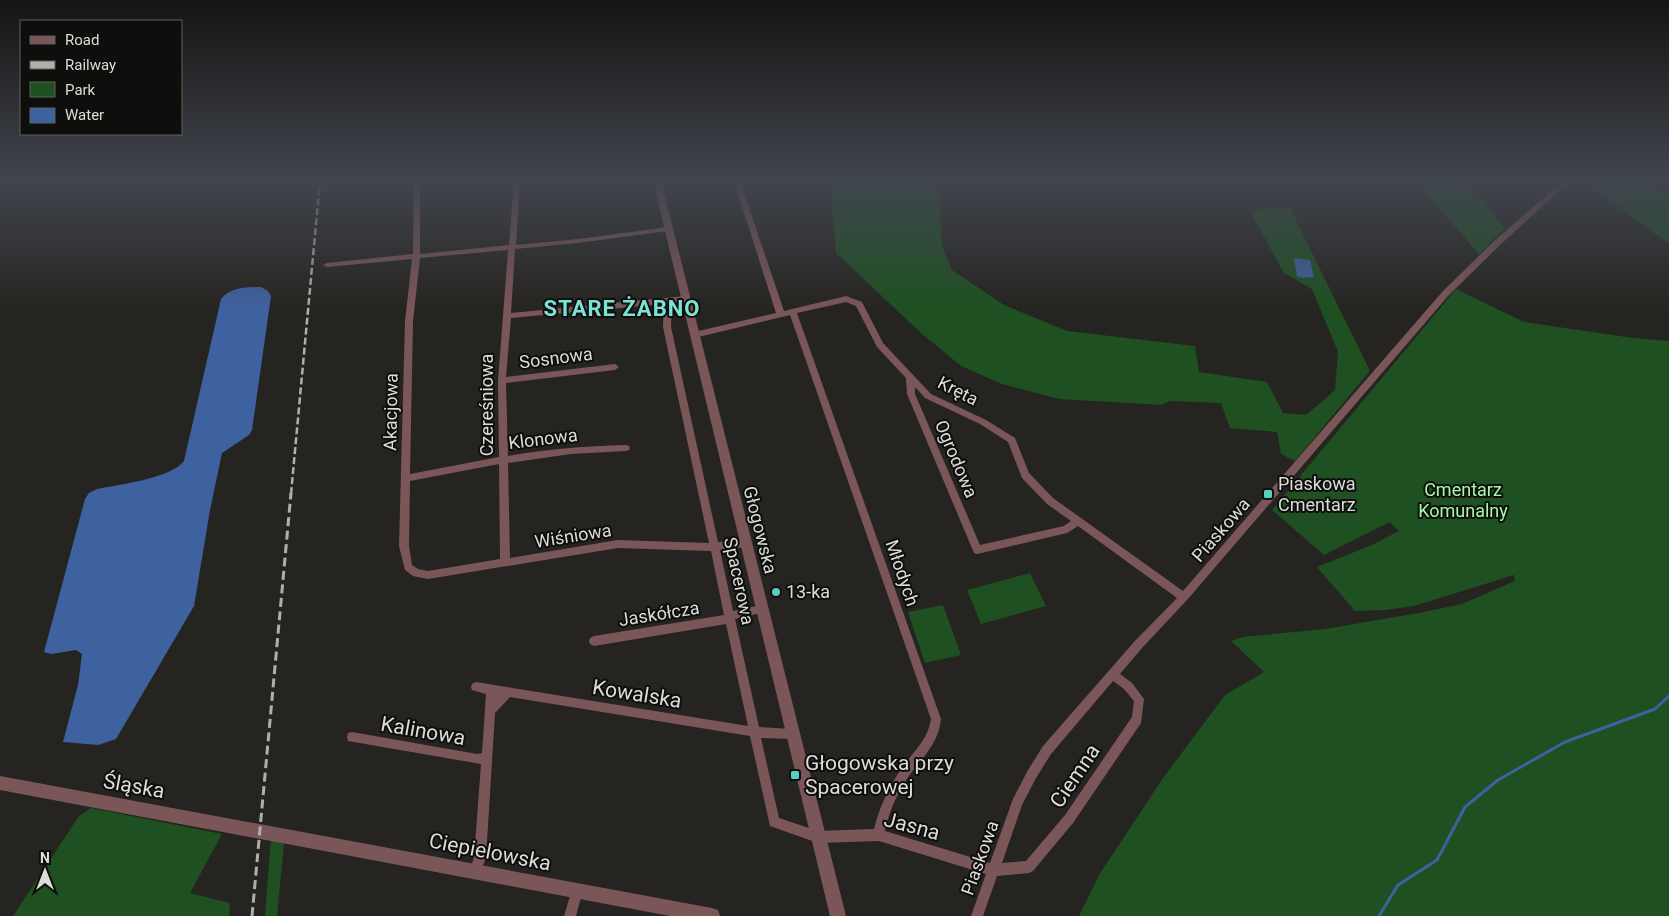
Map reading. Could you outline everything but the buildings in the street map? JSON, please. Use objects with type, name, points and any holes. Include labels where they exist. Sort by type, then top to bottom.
[{"type":"street","points":[[416,224],[416,257]]},
{"type":"street","name":"Czereśniowa","points":[[505,563],[502,381],[514,224]]},
{"type":"street","name":"Głogowska","points":[[667,224],[838,916]]},
{"type":"street","points":[[750,224],[781,315]]},
{"type":"street","name":"Piaskowa","points":[[976,916],[1017,803],[1032,774],[1048,750],[1446,293],[1519,224]]},
{"type":"street","points":[[326,265],[512,247],[668,229]]},
{"type":"street","name":"Akacjowa","points":[[408,567],[404,546],[409,321],[416,257]]},
{"type":"street","points":[[506,316],[685,299]]},
{"type":"street","name":"Kręta","points":[[694,335],[846,299],[853,300],[859,304],[880,345],[928,396],[983,422],[1012,440],[1024,475],[1050,501],[1184,596]]},
{"type":"street","name":"Spacerowa","points":[[668,300],[667,328],[774,822],[818,837]]},
{"type":"street","name":"Młodych","points":[[793,312],[936,718],[936,728],[932,738],[899,782],[880,826],[880,835]]},
{"type":"street","name":"Sosnowa","points":[[502,381],[615,367]]},
{"type":"street","name":"Ogrodowa","points":[[910,379],[911,394],[977,550],[1067,529],[1077,521]]},
{"type":"street","name":"Klonowa","points":[[406,478],[503,460],[598,448],[626,448]]},
{"type":"street","name":"Wiśniowa","points":[[408,567],[416,573],[428,574],[618,544],[714,547],[745,543]]},
{"type":"street","name":"Jaskółcza","points":[[594,640],[729,618],[761,609]]},
{"type":"street","name":"Ciemna","points":[[994,870],[1029,867],[1069,819],[1137,719],[1139,699],[1128,686],[1112,675]]},
{"type":"street","name":"Kowalska","points":[[476,687],[755,732],[792,734]]},
{"type":"street","points":[[475,871],[480,858],[492,689]]},
{"type":"street","points":[[490,711],[506,697],[508,692]]},
{"type":"street","name":"Kalinowa","points":[[352,737],[477,759],[487,758]]},
{"type":"street","name":"Śląska","points":[[0,783],[260,831]]},
{"type":"street","name":"Ciepielowska","points":[[260,831],[712,916]]},
{"type":"street","name":"Jasna","points":[[818,837],[880,835],[994,870]]},
{"type":"street","points":[[570,916],[577,890]]},
{"type":"green space","points":[[834,224],[941,224],[942,246],[952,270],[1004,305],[1067,331],[1195,346],[1199,372],[1267,382],[1283,413],[1306,415],[1335,390],[1338,352],[1312,289],[1284,273],[1257,224],[1298,224],[1370,371],[1295,461],[1281,454],[1277,432],[1230,428],[1221,403],[1170,401],[1161,405],[1059,399],[1002,384],[961,366],[921,333],[836,253]]},
{"type":"green space","points":[[1453,224],[1501,224],[1505,228],[1479,254]]},
{"type":"green space","points":[[1642,224],[1669,224],[1669,244]]},
{"type":"green space","name":"Cmentarz Komunalny","points":[[1456,289],[1524,322],[1633,338],[1669,341],[1669,916],[1079,916],[1099,875],[1163,778],[1225,695],[1264,672],[1231,641],[1243,637],[1325,629],[1462,604],[1515,581],[1514,575],[1414,606],[1385,610],[1355,611],[1317,567],[1372,545],[1399,531],[1390,522],[1324,555],[1272,510]]},
{"type":"green space","points":[[1030,573],[1046,606],[981,624],[967,590]]},
{"type":"green space","points":[[943,605],[961,655],[925,663],[908,612]]},
{"type":"green space","points":[[91,808],[222,834],[190,893],[230,903],[229,916],[13,916],[79,816]]},
{"type":"green space","points":[[271,837],[284,844],[277,916],[265,916]]},
{"type":"water","points":[[1294,259],[1310,260],[1314,277],[1302,278],[1297,276]]},
{"type":"water","points":[[261,287],[268,291],[271,296],[252,430],[249,435],[222,453],[210,510],[194,606],[116,739],[98,745],[63,742],[78,685],[82,654],[76,650],[51,654],[44,652],[85,499],[89,493],[97,489],[156,476],[178,467],[184,461],[221,299],[234,290]]},
{"type":"waterway","points":[[1379,916],[1398,885],[1437,860],[1465,807],[1498,780],[1565,742],[1655,709],[1669,696]]},
{"type":"railway","points":[[291,494],[316,224]]},
{"type":"railway","points":[[252,916],[291,493]]},
{"type":"place","name":"Piaskowa Cmentarz","points":[[1268,494]]},
{"type":"place","name":"13-ka","points":[[776,592]]},
{"type":"place","name":"Głogowska przy Spacerowej","points":[[795,775]]},
{"type":"district","name":"STARE ŻABNO","points":[[622,308]]}]
